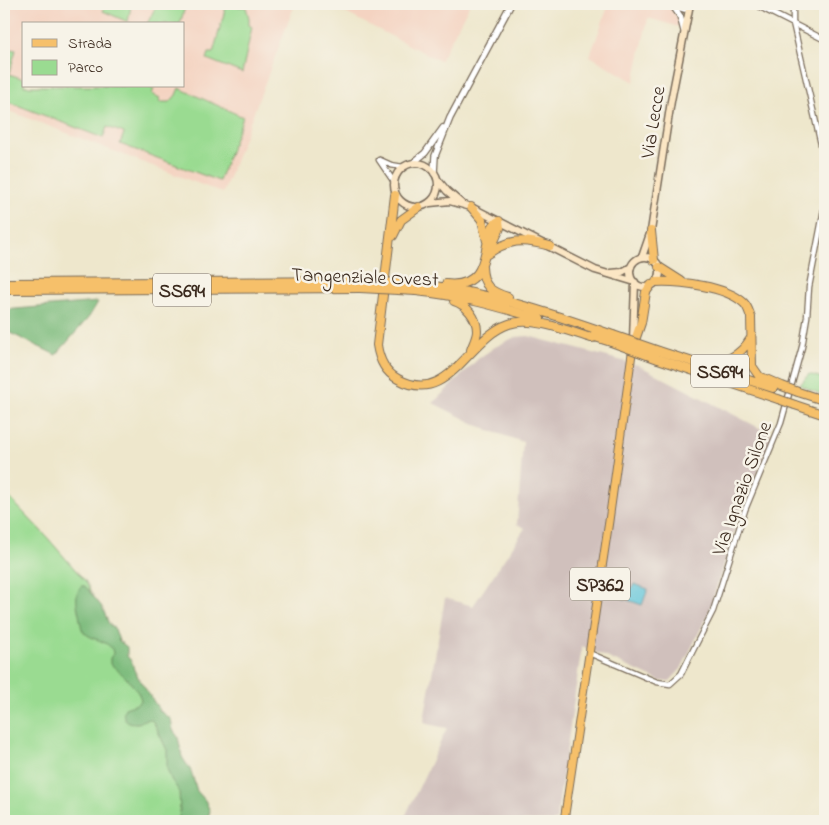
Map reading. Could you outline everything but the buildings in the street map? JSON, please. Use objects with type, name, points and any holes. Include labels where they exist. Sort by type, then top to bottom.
[{"type":"highway","points":[[395,195],[377,345],[385,368],[394,377],[407,383],[431,385],[449,376],[470,352],[495,331],[510,323],[534,322],[591,338],[596,337]]},
{"type":"highway","points":[[390,245],[401,220],[419,207]]},
{"type":"highway","points":[[472,207],[482,220],[487,244]]},
{"type":"highway","points":[[470,352],[477,331],[474,317],[470,312],[461,304],[424,295],[418,289],[422,282],[461,284],[475,275],[482,267],[493,226],[499,221]]},
{"type":"highway","points":[[486,255],[497,237],[500,228],[499,221]]},
{"type":"highway","points":[[651,231],[657,264],[685,283]]},
{"type":"highway","points":[[486,255],[499,246],[517,240],[532,241],[550,246]]},
{"type":"highway","points":[[482,267],[484,280],[494,293],[581,321],[585,325]]},
{"type":"highway","name":"Tangenziale Ovest","points":[[4,283],[360,285],[467,292],[522,305],[585,325],[612,339],[782,389]]},
{"type":"highway","points":[[633,346],[642,316],[646,292],[653,284],[685,283],[723,292],[742,301],[749,310],[752,336],[751,359],[755,372],[782,389],[823,400],[825,405]]},
{"type":"highway","name":"Tangenziale Ovest","points":[[4,291],[360,285]]},
{"type":"highway","name":"Tangenziale Ovest","points":[[418,289],[506,308],[596,337],[612,339]]},
{"type":"highway","points":[[660,354],[670,351],[709,362],[723,362],[743,349],[752,336]]},
{"type":"highway","name":"Tangenziale Ovest","points":[[660,354],[778,400],[825,415]]},
{"type":"main road","name":"Via Lecce","points":[[642,257],[651,231],[672,101],[690,6]]},
{"type":"main road","points":[[462,204],[446,191],[436,175],[425,165],[413,163],[403,167],[395,176],[395,195],[408,206],[419,207],[430,203],[450,201],[462,204],[472,207],[595,270],[635,282],[642,286],[653,284],[659,276],[657,264],[651,258],[642,257],[622,272],[613,273],[595,270]]},
{"type":"main road","points":[[430,203],[438,189],[436,175]]},
{"type":"main road","points":[[631,267],[631,275],[635,282],[633,346]]},
{"type":"main road","name":"SP362","points":[[564,821],[633,346]]},
{"type":"street","points":[[436,175],[435,156],[450,118],[511,4]]},
{"type":"street","points":[[754,4],[825,40]]},
{"type":"street","points":[[793,4],[793,23],[825,162]]},
{"type":"street","points":[[672,5],[684,9],[690,6]]},
{"type":"street","points":[[672,5],[680,16],[684,34]]},
{"type":"street","points":[[413,163],[425,152],[450,118]]},
{"type":"street","points":[[394,182],[379,160],[403,167]]},
{"type":"street","name":"Via Ignazio Silone","points":[[589,653],[657,682],[670,684],[681,674],[691,657],[713,611],[745,510],[781,423],[802,348],[809,287],[825,204]]},
{"type":"street","points":[[634,301],[638,314],[640,317],[642,316]]},
{"type":"shaded area","points":[[4,4],[295,4],[223,193],[4,109]]},
{"type":"shaded area","points":[[328,4],[470,4],[440,61]]},
{"type":"shaded area","points":[[609,4],[663,4],[673,11],[678,18],[679,27],[648,18],[634,82],[590,56]]},
{"type":"shaded area","points":[[528,336],[638,365],[773,435],[742,507],[708,614],[681,669],[669,682],[660,681],[582,646],[556,821],[403,821],[447,728],[427,724],[424,721],[445,598],[473,606],[525,528],[517,524],[523,442],[485,429],[433,403],[478,359],[495,347],[515,337]]},
{"type":"green space","points":[[106,4],[131,6],[128,22],[103,11]]},
{"type":"green space","points":[[157,4],[186,4],[181,22],[148,22]]},
{"type":"green space","points":[[226,6],[246,7],[249,25],[252,27],[242,73],[207,59],[209,53],[213,53]]},
{"type":"green space","points":[[4,48],[16,50],[9,74],[22,78],[22,88],[152,88],[154,89],[152,94],[160,98],[159,102],[170,102],[179,88],[243,117],[219,181],[120,144],[124,133],[107,127],[103,138],[4,100]]},
{"type":"green space","points":[[98,302],[89,317],[56,355],[4,330],[4,310]]},
{"type":"green space","points":[[809,374],[825,379],[825,396],[800,385]]},
{"type":"green space","points":[[4,492],[86,582],[204,821],[4,821]]},
{"type":"green space","points":[[81,586],[85,586],[102,607],[109,624],[115,629],[119,641],[127,647],[127,656],[132,662],[141,682],[160,711],[171,719],[173,730],[178,737],[182,757],[191,771],[197,791],[205,800],[210,811],[207,821],[178,821],[180,811],[179,791],[167,769],[167,750],[153,721],[146,720],[134,723],[126,720],[124,717],[125,708],[137,704],[141,701],[140,697],[129,681],[110,664],[110,658],[113,654],[112,649],[82,630],[77,602],[77,594]]},
{"type":"water","points":[[616,577],[625,581],[624,585],[632,588],[634,584],[648,589],[642,605],[619,597],[623,585],[614,582]]}]
